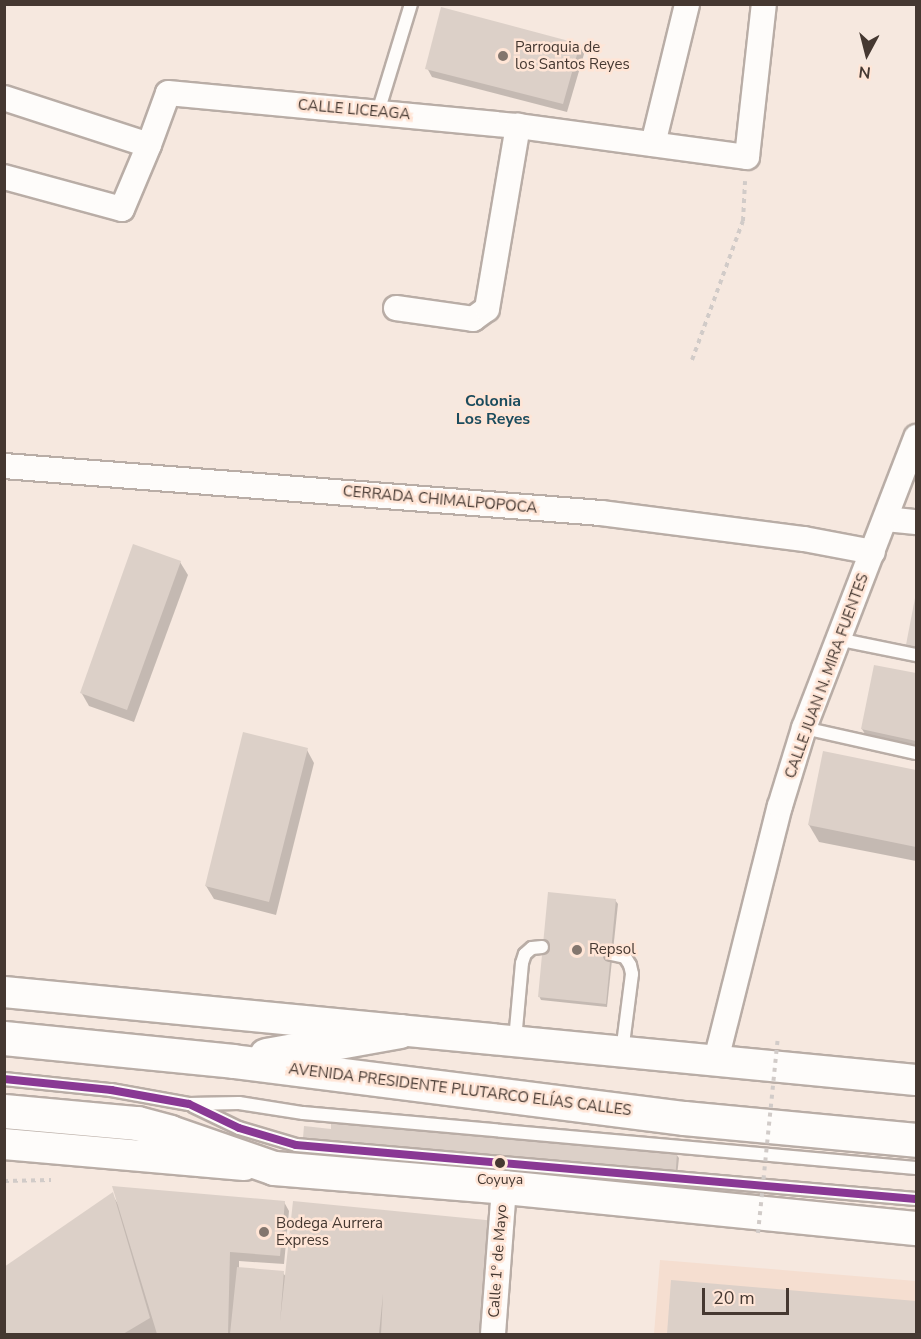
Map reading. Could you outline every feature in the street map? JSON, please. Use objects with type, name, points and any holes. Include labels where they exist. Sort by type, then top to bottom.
[{"type":"main road","points":[[233,1061],[400,1031]]},
{"type":"main road","name":"AVENIDA PRESIDENTE PLUTARCO ELÍAS CALLES","points":[[4,1038],[233,1061],[684,1118],[916,1140]]},
{"type":"main road","points":[[4,1111],[137,1123],[274,1168],[504,1187],[916,1228]]},
{"type":"street","points":[[653,144],[687,4]]},
{"type":"street","points":[[747,157],[764,4]]},
{"type":"street","name":"CALLE LICEAGA","points":[[149,146],[168,93],[518,126],[747,157]]},
{"type":"street","points":[[4,98],[149,146],[122,209],[4,177]]},
{"type":"street","points":[[396,308],[473,319],[487,309],[518,126]]},
{"type":"street","name":"CALLE JUAN N. MIRA FUENTES","points":[[716,1060],[780,806],[804,728],[837,639],[914,450]]},
{"type":"street","name":"CERRADA CHIMALPOPOCA","points":[[4,466],[601,513],[804,539],[873,552]]},
{"type":"street","points":[[886,519],[916,522]]},
{"type":"street","points":[[4,992],[916,1080]]},
{"type":"street","points":[[4,1144],[274,1168]]},
{"type":"street","name":"Calle 1º de Mayo","points":[[493,1335],[504,1187]]},
{"type":"lane","points":[[378,112],[411,4]]},
{"type":"lane","points":[[837,639],[916,655]]},
{"type":"lane","points":[[804,728],[916,753]]},
{"type":"lane","points":[[514,1041],[522,963],[525,954],[532,948],[542,947]]},
{"type":"lane","points":[[611,954],[625,957],[632,974],[622,1052]]},
{"type":"lane","points":[[4,1079],[111,1090],[189,1104],[239,1103],[303,1113],[916,1168]]},
{"type":"lane","points":[[189,1104],[239,1128],[296,1145],[916,1199]]},
{"type":"path","points":[[692,360],[743,221],[747,157]]},
{"type":"path","points":[[758,1233],[778,1036]]},
{"type":"shaded area","points":[[660,1260],[916,1281],[916,1334],[654,1334]]},
{"type":"building","name":"Parroquia de los Santos Reyes","points":[[441,7],[580,44],[563,104],[425,69]]},
{"type":"building","points":[[133,544],[181,561],[127,710],[80,693]]},
{"type":"building","points":[[916,598],[916,652],[905,650]]},
{"type":"building","points":[[874,665],[916,673],[916,741],[861,729]]},
{"type":"building","points":[[243,732],[308,748],[269,902],[205,886]]},
{"type":"building","points":[[823,751],[916,770],[916,847],[808,825]]},
{"type":"building","name":"Repsol","points":[[548,892],[616,899],[606,1004],[538,997]]},
{"type":"building","points":[[331,1121],[677,1153],[675,1182],[329,1150],[330,1141],[303,1138],[304,1126],[331,1129]]},
{"type":"building","points":[[112,1186],[285,1201],[280,1256],[230,1252],[228,1334],[157,1334]]},
{"type":"building","points":[[113,1192],[150,1318],[123,1334],[4,1334],[4,1267]]},
{"type":"building","points":[[293,1201],[496,1221],[485,1334],[381,1334],[383,1294],[379,1334],[230,1334],[237,1267],[284,1271],[280,1322]]},
{"type":"building","points":[[671,1280],[916,1301],[916,1334],[667,1334]]},
{"type":"transit line","points":[[4,1079],[111,1090],[189,1104],[239,1128],[296,1145],[916,1199]]},
{"type":"place","name":"Parroquia de los Santos Reyes","points":[[503,56]]},
{"type":"place","name":"Repsol","points":[[577,950]]},
{"type":"place","name":"Coyuya","points":[[500,1163]]},
{"type":"place","name":"Bodega Aurrera Express","points":[[264,1232]]},
{"type":"district","name":"Colonia Los Reyes","points":[[493,410]]}]
